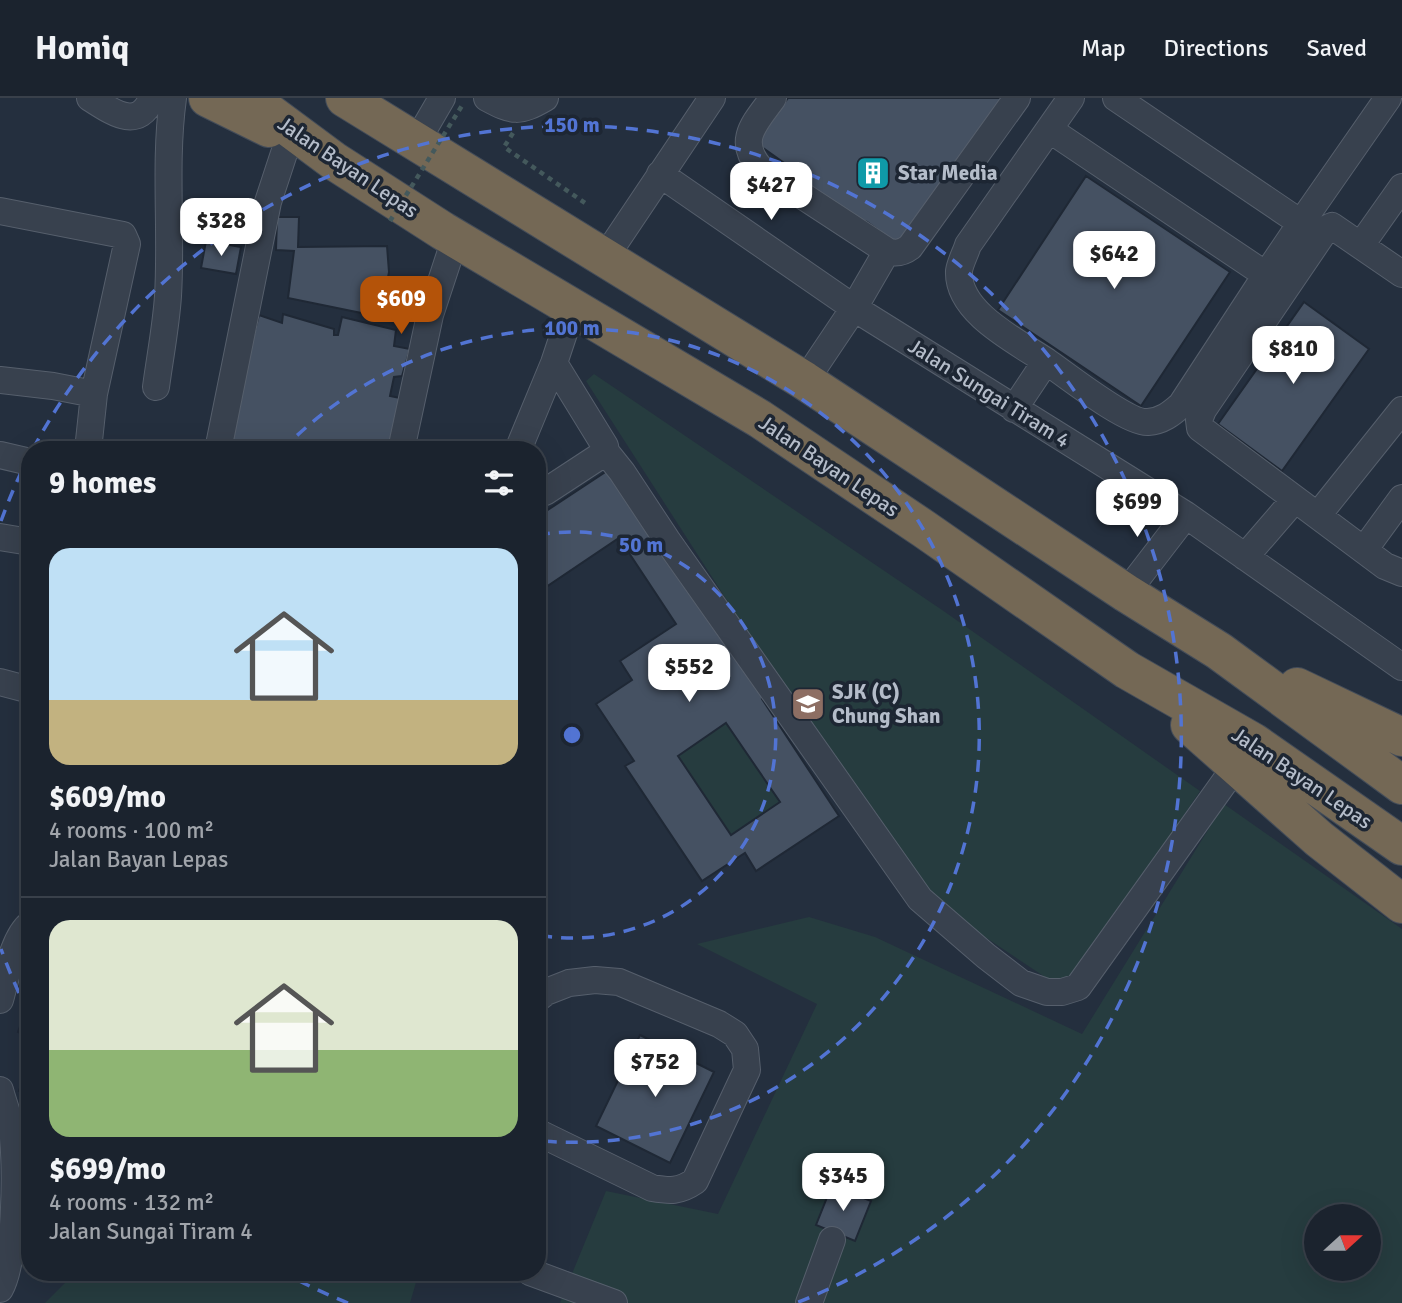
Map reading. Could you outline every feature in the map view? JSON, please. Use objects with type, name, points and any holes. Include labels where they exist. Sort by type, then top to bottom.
[{"type":"highway","points":[[208,98],[334,161]]},
{"type":"highway","name":"Jalan Bayan Lepas","points":[[249,98],[334,161],[455,239],[760,419],[1127,670],[1253,742],[1402,846]]},
{"type":"highway","points":[[345,98],[806,381],[1125,593],[1219,651],[1402,785]]},
{"type":"highway","points":[[1219,651],[1402,737]]},
{"type":"highway","points":[[1127,670],[1319,839],[1402,904]]},
{"type":"street","points":[[90,98],[118,115],[129,117],[136,116],[148,107],[152,98]]},
{"type":"street","points":[[156,387],[168,298],[168,146],[173,98]]},
{"type":"street","points":[[417,141],[464,100],[516,110],[527,108],[545,98]]},
{"type":"street","points":[[604,259],[712,98]]},
{"type":"street","points":[[773,98],[752,129],[747,142],[751,157],[760,168],[895,254],[910,247],[1017,98]]},
{"type":"street","points":[[1071,98],[968,245],[960,271],[965,297],[983,318],[1126,416],[1146,423],[1166,418],[1181,405],[1301,223],[1388,98]]},
{"type":"street","points":[[1116,98],[1301,223]]},
{"type":"street","points":[[1050,130],[1266,275]]},
{"type":"street","points":[[220,441],[268,202],[289,138]]},
{"type":"street","name":"Jalan Sungai Tiram 4","points":[[660,174],[854,308],[1186,515],[1402,667]]},
{"type":"street","points":[[1361,245],[1402,187]]},
{"type":"street","points":[[0,211],[123,235],[127,244],[94,394],[89,441]]},
{"type":"street","points":[[1402,274],[1332,226],[1326,229],[1203,410],[1199,420],[1200,428],[1385,566],[1402,573]]},
{"type":"street","points":[[403,441],[430,315],[455,239]]},
{"type":"street","points":[[806,381],[854,308],[887,251]]},
{"type":"street","points":[[522,441],[554,363],[572,309]]},
{"type":"street","points":[[1014,409],[1046,361]]},
{"type":"street","points":[[554,363],[605,446],[606,452],[920,899],[1021,983],[1047,992],[1062,992],[1078,987],[1236,766]]},
{"type":"street","points":[[0,380],[94,394]]},
{"type":"street","points":[[1318,515],[1402,410]]},
{"type":"street","points":[[546,491],[606,452]]},
{"type":"street","points":[[0,455],[21,460]]},
{"type":"street","points":[[1363,550],[1402,498]]},
{"type":"street","points":[[1245,557],[1295,499]]},
{"type":"street","points":[[1125,593],[1186,515]]},
{"type":"street","points":[[0,537],[21,539]]},
{"type":"street","points":[[0,682],[21,688]]},
{"type":"street","points":[[0,1000],[16,943],[21,934]]},
{"type":"street","points":[[546,992],[569,983],[595,980],[619,982],[719,1024],[736,1034],[745,1049],[747,1070],[695,1181],[683,1189],[671,1192],[652,1188],[546,1136]]},
{"type":"street","points":[[0,1090],[13,1136],[10,1246],[0,1289]]},
{"type":"street","points":[[809,1303],[832,1240]]},
{"type":"street","points":[[546,1278],[614,1303]]},
{"type":"path","points":[[390,221],[464,100]]},
{"type":"path","points":[[511,136],[504,147],[585,203]]},
{"type":"green space","points":[[594,374],[945,612],[1200,791],[1075,979],[1057,985],[946,911],[870,823],[586,381]]},
{"type":"green space","points":[[726,723],[780,802],[731,835],[678,756]]},
{"type":"green space","points":[[1224,804],[1402,929],[1402,1303],[560,1303],[606,1191],[718,1214],[817,1004],[697,944],[809,917],[875,937],[1082,1034]]},
{"type":"green space","points":[[67,1281],[416,1281],[410,1303],[45,1303]]},
{"type":"building","name":"Star Media","points":[[788,98],[1005,98],[900,246],[867,222],[844,214],[787,165],[756,143]]},
{"type":"building","points":[[1086,176],[1230,272],[1141,406],[998,310]]},
{"type":"building","points":[[277,217],[299,217],[298,247],[387,246],[389,272],[381,317],[288,298],[294,251],[276,250]]},
{"type":"building","points":[[206,241],[241,247],[236,274],[201,268]]},
{"type":"building","points":[[1304,302],[1369,349],[1282,471],[1218,424]]},
{"type":"building","points":[[283,314],[334,329],[334,335],[338,335],[342,317],[396,330],[394,346],[410,349],[402,376],[394,377],[390,396],[400,398],[393,441],[226,441],[259,315],[282,323]]},
{"type":"building","points":[[610,469],[767,695],[762,699],[839,816],[756,871],[745,853],[702,881],[625,766],[634,761],[596,704],[632,680],[620,661],[676,624],[619,538],[546,587],[546,511]],"holes":[[[726,723],[780,802],[731,835],[678,756]]]},
{"type":"building","points":[[640,1035],[714,1072],[670,1163],[596,1126]]},
{"type":"building","points":[[832,1185],[871,1201],[855,1241],[816,1225]]},
{"type":"place","name":"Star Media","points":[[873,173]]},
{"type":"place","name":"SJK (C) Chung Shan","points":[[808,704]]}]
